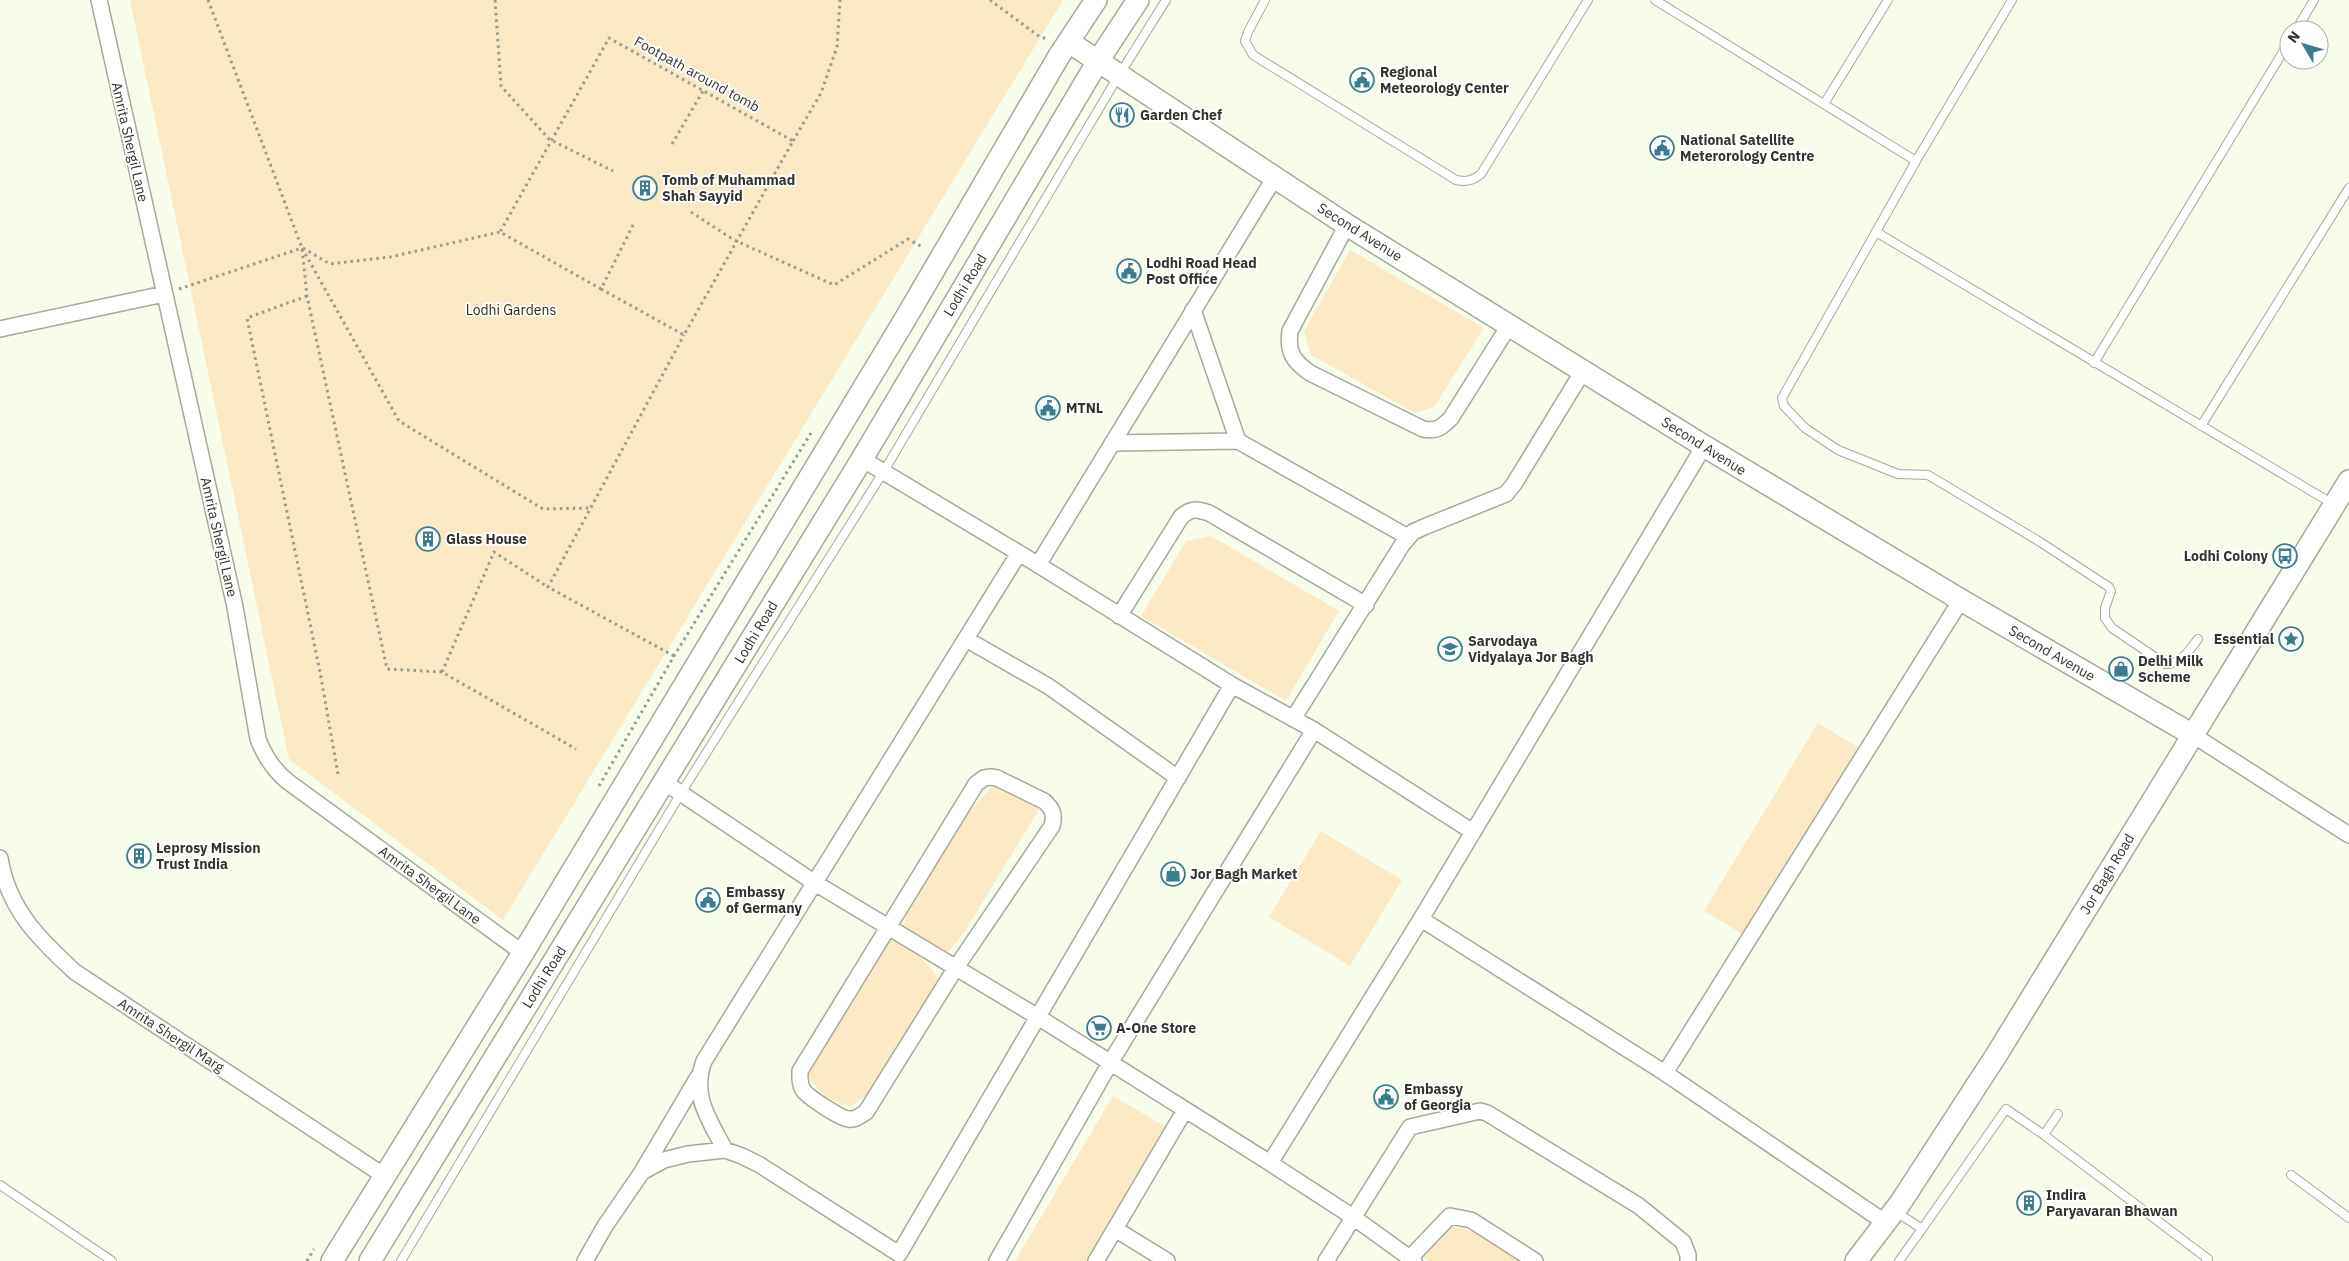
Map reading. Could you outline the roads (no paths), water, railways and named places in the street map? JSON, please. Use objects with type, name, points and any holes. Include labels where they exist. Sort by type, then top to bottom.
[{"type":"main road","points":[[332,1261],[383,1175],[523,953],[1096,0]]},
{"type":"main road","name":"Lodhi Road","points":[[370,1261],[673,787],[862,459],[1098,61],[1138,0]]},
{"type":"main road","name":"Second Avenue","points":[[1069,42],[1347,225],[1510,324],[1704,446],[1961,600],[2193,735]]},
{"type":"main road","name":"Jor Bagh Road","points":[[1856,1261],[1890,1216],[1997,1054],[2349,481]]},
{"type":"street","name":"Amrita Shergil Lane","points":[[98,0],[235,607],[258,739],[264,755],[274,770],[287,781],[523,953]]},
{"type":"street","points":[[1038,565],[1275,177]]},
{"type":"street","points":[[1347,225],[1290,331],[1288,345],[1290,354],[1298,364],[1310,373],[1423,429],[1434,431],[1442,427],[1450,418],[1510,324]]},
{"type":"street","points":[[0,329],[164,294]]},
{"type":"street","points":[[1193,310],[1238,440]]},
{"type":"street","points":[[1293,719],[1408,537],[1424,527],[1506,494],[1583,371]]},
{"type":"street","points":[[1112,443],[1238,440],[1408,537]]},
{"type":"street","points":[[1270,1163],[1421,919],[1704,446]]},
{"type":"street","points":[[862,459],[1232,685],[1314,730],[1473,832]]},
{"type":"street","points":[[1119,616],[1181,517],[1188,510],[1196,509],[1209,513],[1366,605]]},
{"type":"street","points":[[585,1261],[605,1226],[642,1172],[698,1077],[704,1061],[1018,553]]},
{"type":"street","points":[[1665,1072],[1961,600]]},
{"type":"street","points":[[966,639],[1048,686],[1178,778]]},
{"type":"street","points":[[642,1172],[664,1160],[688,1154],[725,1150],[760,1165],[897,1257],[1232,685]]},
{"type":"street","points":[[997,1261],[1110,1063],[1314,730]]},
{"type":"street","name":"Second Avenue","points":[[2193,735],[2349,835]]},
{"type":"street","points":[[984,778],[997,778],[1044,801],[1054,816],[1052,826],[955,969],[866,1112],[857,1118],[848,1120],[840,1117],[805,1092],[799,1082],[800,1071],[887,927],[976,784],[984,778]]},
{"type":"street","points":[[673,787],[815,883],[955,969],[1038,1017],[1270,1163],[1353,1217],[1412,1260],[1450,1216],[1471,1220],[1535,1261]]},
{"type":"street","name":"Amrita Shergil Marg","points":[[0,858],[15,904],[39,939],[75,972],[383,1175]]},
{"type":"street","points":[[1421,919],[1890,1216]]},
{"type":"street","points":[[698,1077],[703,1107],[725,1150]]},
{"type":"street","points":[[1096,1261],[1185,1110]]},
{"type":"street","points":[[1326,1261],[1410,1127],[1480,1111],[1639,1206],[1683,1242],[1688,1255],[1688,1261]]},
{"type":"street","points":[[1115,1229],[1167,1261]]},
{"type":"lane","points":[[401,1261],[673,787],[884,471],[1166,0]]},
{"type":"lane","points":[[1265,0],[1248,32],[1246,41],[1253,56],[1456,180],[1465,182],[1481,174],[1588,0]]},
{"type":"lane","points":[[1655,0],[1916,161]]},
{"type":"lane","points":[[1824,104],[1888,0]]},
{"type":"lane","points":[[2012,0],[1916,161],[1782,398],[1784,406],[1805,428],[1838,450],[1898,474],[1928,475],[2037,540],[2108,586],[2111,591],[2105,608],[2105,618],[2112,628],[2165,664],[2174,664],[2184,657],[2198,639]]},
{"type":"lane","points":[[2302,20],[2314,0]]},
{"type":"lane","points":[[2094,363],[2279,58]]},
{"type":"lane","points":[[2201,426],[2349,188]]},
{"type":"lane","points":[[1876,232],[2334,505]]},
{"type":"lane","points":[[1899,1261],[2006,1108],[2208,1259],[2206,1261]]},
{"type":"lane","points":[[2044,1135],[2058,1114]]},
{"type":"lane","points":[[2291,1175],[2349,1218]]},
{"type":"lane","points":[[0,1185],[112,1261]]},
{"type":"lane","points":[[1890,1216],[1922,1229]]},
{"type":"place","name":"Regional Meteorology Center","points":[[1362,80]]},
{"type":"place","name":"Garden Chef","points":[[1122,115]]},
{"type":"place","name":"National Satellite Meterorology Centre","points":[[1662,148]]},
{"type":"place","name":"Tomb of Muhammad Shah Sayyid","points":[[645,188]]},
{"type":"place","name":"Lodhi Road Head Post Office","points":[[1129,271]]},
{"type":"place","name":"MTNL","points":[[1048,408]]},
{"type":"place","name":"Glass House","points":[[428,539]]},
{"type":"place","name":"Lodhi Colony","points":[[2285,556]]},
{"type":"place","name":"Essential","points":[[2291,639]]},
{"type":"place","name":"Sarvodaya Vidyalaya Jor Bagh","points":[[1450,649]]},
{"type":"place","name":"Delhi Milk Scheme","points":[[2121,669]]},
{"type":"place","name":"Leprosy Mission Trust India","points":[[139,856]]},
{"type":"place","name":"Jor Bagh Market","points":[[1173,874]]},
{"type":"place","name":"Embassy of Germany","points":[[708,900]]},
{"type":"place","name":"A-One Store","points":[[1099,1028]]},
{"type":"place","name":"Embassy of Georgia","points":[[1386,1097]]},
{"type":"place","name":"Indira Paryavaran Bhawan","points":[[2029,1203]]},
{"type":"park label","name":"Lodhi Gardens","points":[[511,310]]}]
